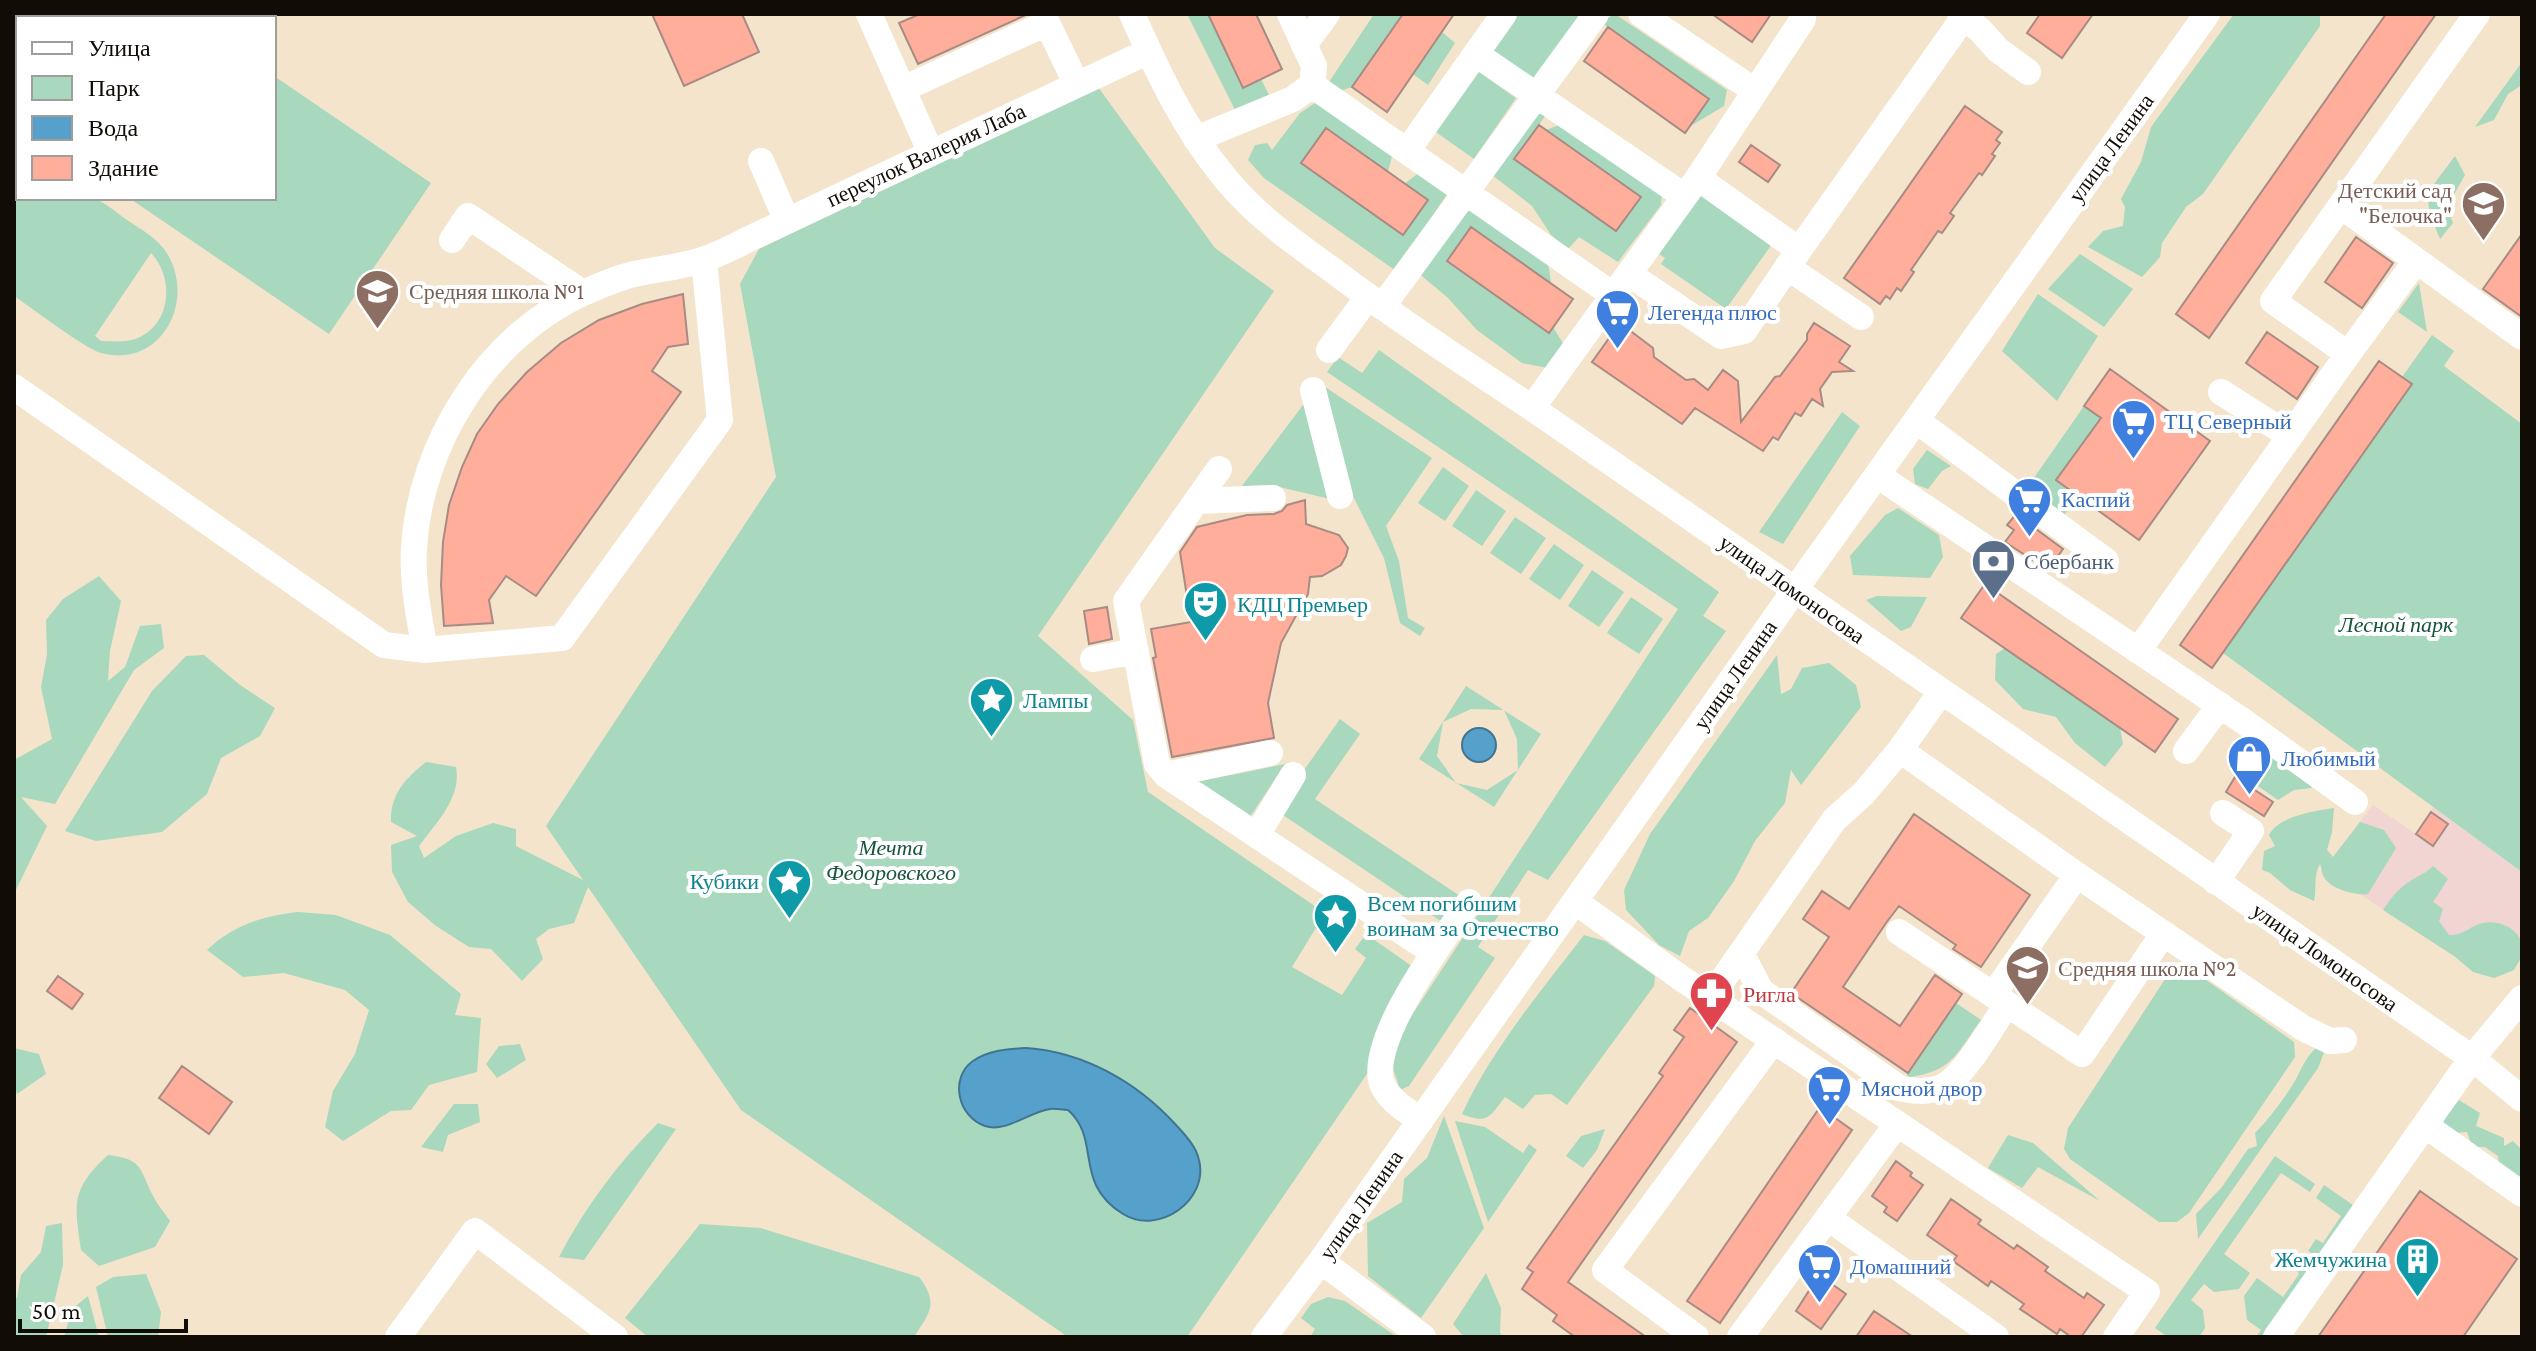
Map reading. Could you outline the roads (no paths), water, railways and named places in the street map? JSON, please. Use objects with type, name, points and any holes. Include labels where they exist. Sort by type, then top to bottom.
[{"type":"street","points":[[869,14],[931,153]]},
{"type":"street","name":"улица Ломоносова","points":[[1132,14],[1169,95],[1196,139],[1222,175],[1258,215],[1375,302],[2472,1058],[2522,1099]]},
{"type":"street","points":[[1196,139],[1293,99],[1312,85],[1314,66],[1290,14]]},
{"type":"street","points":[[1304,45],[1327,14]]},
{"type":"street","points":[[1329,350],[1375,302],[1466,192],[1596,14]]},
{"type":"street","points":[[1641,14],[1755,91]]},
{"type":"street","points":[[1532,408],[1691,187],[1803,19],[1803,14]]},
{"type":"street","name":"улица Ленина","points":[[1264,1337],[2207,14]]},
{"type":"street","points":[[2348,354],[2273,301],[2477,14]]},
{"type":"street","points":[[1407,151],[1476,54],[1497,16]]},
{"type":"street","points":[[1312,85],[1466,192],[1621,284],[1721,336],[1744,331],[1793,258],[1974,19],[1998,50],[2028,72]]},
{"type":"street","points":[[903,89],[1047,23],[1076,83]]},
{"type":"street","name":"переулок Валерия Лаба","points":[[425,650],[416,603],[414,550],[419,503],[430,464],[470,391],[505,349],[543,314],[583,293],[631,275],[704,260],[1149,51]]},
{"type":"street","points":[[1476,54],[1537,95],[1691,187],[1793,258],[1861,317]]},
{"type":"street","points":[[761,161],[787,221]]},
{"type":"street","points":[[2341,206],[2522,337]]},
{"type":"street","points":[[452,240],[468,216],[583,293]]},
{"type":"street","points":[[14,387],[384,645],[425,650],[562,638],[720,420],[704,260]]},
{"type":"street","points":[[2138,651],[2416,261]]},
{"type":"street","points":[[1313,390],[1340,496]]},
{"type":"street","points":[[2221,392],[2290,436]]},
{"type":"street","points":[[1917,421],[2106,561]]},
{"type":"street","points":[[1219,469],[1126,601],[1157,764],[1166,775],[1434,953]]},
{"type":"street","points":[[1877,475],[2220,705],[2355,802]]},
{"type":"street","points":[[1197,501],[1273,498]]},
{"type":"street","points":[[1093,659],[1136,651]]},
{"type":"street","points":[[1710,998],[1834,820],[1864,793],[1900,750],[1941,692]]},
{"type":"street","points":[[2186,751],[2220,705]]},
{"type":"street","points":[[1900,750],[2303,1028],[2330,1041],[2344,1040]]},
{"type":"street","points":[[1166,775],[1270,753]]},
{"type":"street","points":[[1257,835],[1293,775]]},
{"type":"street","points":[[2216,882],[2251,831],[2223,813]]},
{"type":"street","points":[[1741,953],[1761,991],[1899,1088],[1920,1092],[1943,1086],[1960,1071],[2000,999],[2077,875]]},
{"type":"street","points":[[1421,1120],[1396,1103],[1382,1086],[1379,1060],[1399,1013],[1434,953],[1469,902]]},
{"type":"street","points":[[1576,902],[1710,998],[2147,1292],[2116,1337]]},
{"type":"street","points":[[1899,932],[2082,1054],[2163,934]]},
{"type":"street","points":[[2276,1337],[2472,1058],[2522,998]]},
{"type":"street","points":[[1696,1337],[1605,1270],[1774,1040]]},
{"type":"street","points":[[1740,1337],[1897,1124]]},
{"type":"street","points":[[2425,1125],[2522,1194]]},
{"type":"street","points":[[1828,1218],[1996,1337]]},
{"type":"street","points":[[400,1336],[475,1231],[615,1337]]},
{"type":"street","points":[[1321,1261],[1423,1337]]},
{"type":"water","points":[[1479,728],[1491,733],[1496,745],[1491,757],[1479,762],[1467,757],[1462,745],[1467,733]]},
{"type":"water","points":[[1026,1048],[1089,1063],[1127,1083],[1161,1110],[1193,1145],[1198,1155],[1200,1175],[1189,1200],[1166,1217],[1137,1220],[1123,1214],[1107,1202],[1098,1188],[1092,1175],[1084,1134],[1068,1110],[1050,1109],[1001,1127],[985,1126],[968,1114],[959,1087],[966,1068],[986,1054]]},
{"type":"place","name":"Детский сад \"Белочка\"","points":[[2483,242]]},
{"type":"place","name":"Средняя школа №1","points":[[378,330]]},
{"type":"place","name":"Легенда плюс","points":[[1617,351]]},
{"type":"place","name":"ТЦ Северный","points":[[2133,460]]},
{"type":"place","name":"Каспий","points":[[2030,538]]},
{"type":"place","name":"Сбербанк","points":[[1993,600]]},
{"type":"place","name":"КДЦ Премьер","points":[[1206,643]]},
{"type":"place","name":"Лампы","points":[[992,739]]},
{"type":"place","name":"Любимый","points":[[2250,797]]},
{"type":"place","name":"Кубики","points":[[790,920]]},
{"type":"place","name":"Всем погибшим воинам за Отечество","points":[[1336,955]]},
{"type":"place","name":"Средняя школа №2","points":[[2027,1007]]},
{"type":"place","name":"Ригла","points":[[1712,1033]]},
{"type":"place","name":"Мясной двор","points":[[1830,1127]]},
{"type":"place","name":"Жемчужина","points":[[2418,1298]]},
{"type":"place","name":"Домашний","points":[[1819,1305]]},
{"type":"park label","name":"Лесной парк","points":[[2396,624]]},
{"type":"park label","name":"Мечта Федоровского","points":[[891,860]]}]
